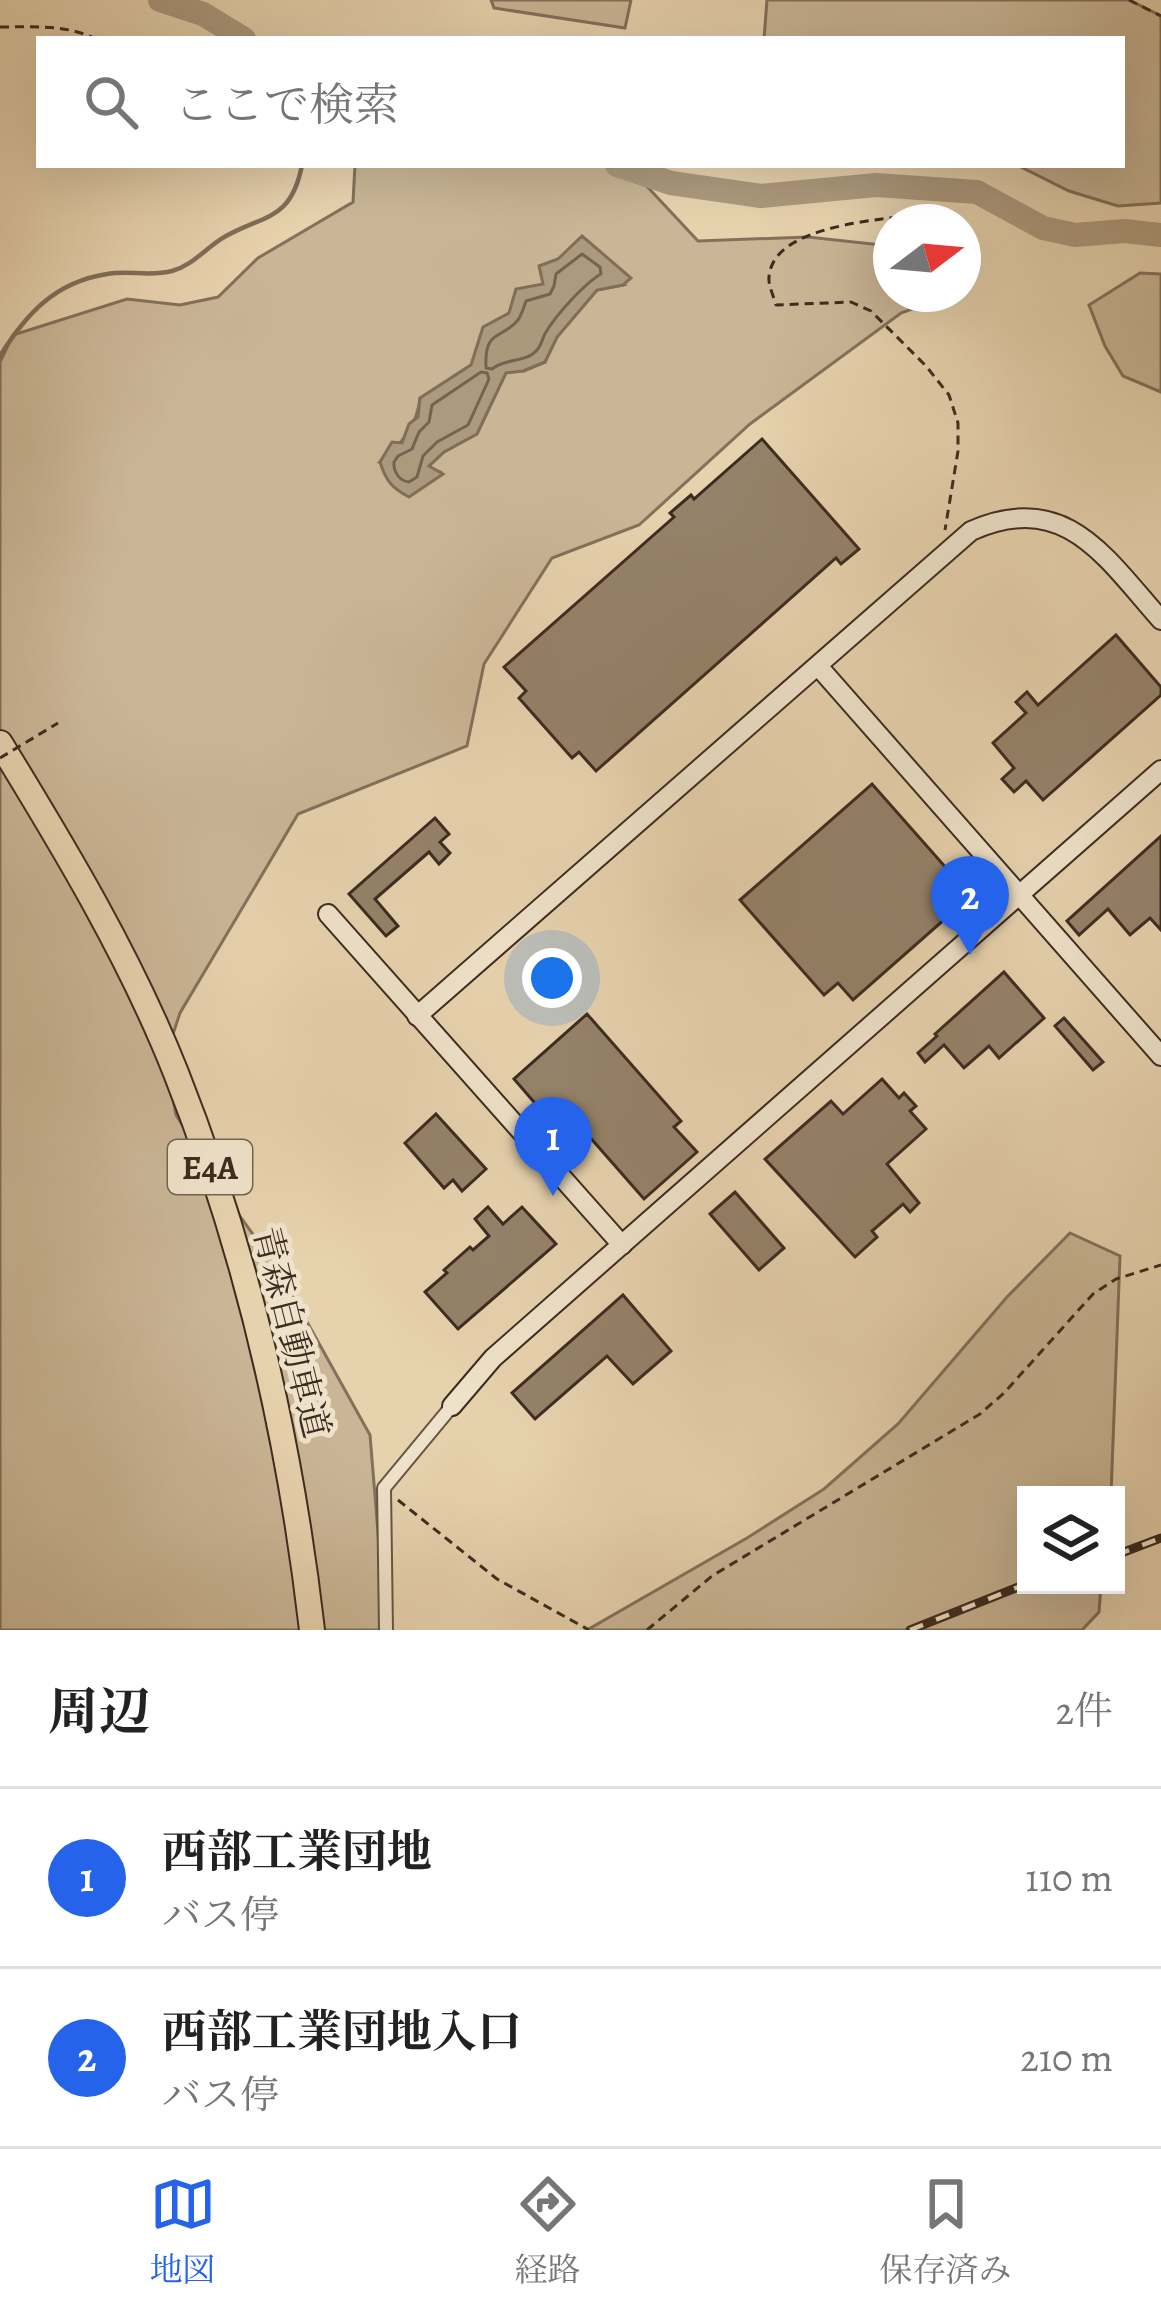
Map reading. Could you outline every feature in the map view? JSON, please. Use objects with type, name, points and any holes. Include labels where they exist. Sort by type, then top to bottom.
[{"type":"highway","name":"青森自動車道","points":[[0,743],[91,898],[135,984],[175,1070],[207,1159],[245,1279],[281,1424],[312,1630]]},
{"type":"street","points":[[417,1016],[971,531],[1014,517],[1063,525],[1085,536],[1161,620]]},
{"type":"street","points":[[818,666],[1161,1056]]},
{"type":"street","points":[[386,1630],[384,1488],[493,1358],[1161,770]]},
{"type":"street","points":[[328,914],[622,1245]]},
{"type":"path","points":[[1129,0],[1161,16]]},
{"type":"path","points":[[0,27],[55,26],[90,36]]},
{"type":"path","points":[[873,222],[802,236],[777,254],[768,280],[776,305],[851,302],[871,311],[949,395],[958,423],[958,451],[941,556]]},
{"type":"path","points":[[0,758],[58,723]]},
{"type":"path","points":[[647,1630],[712,1576],[980,1414],[1094,1294],[1116,1279],[1161,1265]]},
{"type":"path","points":[[384,1488],[497,1579],[589,1630]]},
{"type":"shaded area","points":[[491,0],[631,0],[625,28],[494,8]]},
{"type":"shaded area","points":[[767,0],[1129,0],[1161,16],[1161,203],[1118,206],[1069,191],[1023,168],[1125,168],[1125,36],[764,36]]},
{"type":"shaded area","points":[[355,168],[630,168],[698,241],[808,237],[873,244],[873,312],[904,312],[750,424],[639,525],[552,558],[484,664],[467,746],[298,814],[180,1013],[165,1058],[176,1115],[277,1268],[370,1435],[386,1630],[0,1630],[0,362],[13,335],[127,299],[180,305],[218,297],[258,258],[353,202]],"holes":[[[558,259],[623,285],[597,290],[557,337],[545,362],[506,372],[477,434],[428,467],[442,473],[380,462],[407,434],[420,398],[471,365],[509,313],[544,284],[540,266]]]},
{"type":"shaded area","points":[[1140,273],[1161,274],[1161,392],[1123,376],[1089,305]]},
{"type":"shaded area","points":[[1070,1233],[1120,1256],[1111,1486],[1017,1486],[1017,1594],[1100,1594],[1099,1612],[1082,1630],[587,1630],[824,1489],[898,1424],[1007,1297]]},
{"type":"water","points":[[582,236],[631,278],[623,285],[597,290],[557,337],[545,362],[506,373],[477,434],[429,466],[443,474],[409,497],[398,490],[380,462],[392,442],[402,443],[409,424],[418,417],[420,398],[471,365],[483,327],[509,313],[516,289],[543,284],[539,266],[558,259]]},
{"type":"building","points":[[762,439],[859,549],[841,564],[836,558],[596,771],[579,752],[572,758],[519,698],[526,691],[504,667],[674,517],[670,513],[691,495],[694,499]]},
{"type":"building","points":[[1116,635],[1161,687],[1161,695],[1043,800],[1026,781],[1014,792],[1002,779],[1014,768],[993,743],[1026,713],[1016,702],[1027,692],[1038,705]]},
{"type":"building","points":[[872,784],[971,896],[853,1000],[838,983],[824,995],[740,900]]},
{"type":"building","points":[[435,818],[449,834],[440,842],[450,853],[439,864],[429,852],[375,899],[398,926],[386,936],[349,894]]},
{"type":"building","points":[[1161,836],[1161,930],[1150,918],[1130,935],[1108,909],[1079,935],[1067,921]]},
{"type":"building","points":[[1004,972],[1044,1018],[999,1058],[989,1046],[964,1068],[944,1045],[925,1062],[918,1053]]},
{"type":"building","points":[[587,1014],[681,1121],[674,1127],[697,1152],[644,1199],[573,1118],[559,1131],[514,1079]]},
{"type":"building","points":[[1064,1018],[1103,1062],[1093,1070],[1055,1026]]},
{"type":"building","points":[[882,1079],[899,1098],[904,1093],[916,1106],[910,1111],[926,1129],[887,1164],[919,1203],[910,1212],[903,1204],[872,1231],[877,1237],[855,1257],[765,1159],[831,1101],[843,1114]]},
{"type":"building","points":[[436,1114],[486,1169],[462,1191],[453,1180],[444,1188],[405,1143]]},
{"type":"building","points":[[735,1192],[784,1248],[759,1270],[710,1214]]},
{"type":"building","points":[[488,1207],[503,1224],[522,1207],[556,1244],[458,1329],[425,1292],[470,1247],[473,1250],[489,1236],[475,1219]]},
{"type":"building","points":[[623,1295],[671,1351],[633,1384],[607,1356],[535,1419],[512,1393]]},
{"type":"waterway","points":[[160,0],[203,14],[239,36]]},
{"type":"waterway","points":[[0,356],[20,327],[57,292],[107,274],[156,273],[187,265],[226,236],[283,206],[301,168]]},
{"type":"waterway","points":[[626,168],[671,183],[761,196],[876,185],[977,192],[1043,228],[1075,235],[1125,231],[1161,235]]},
{"type":"railway","points":[[1125,1552],[1161,1538]]},
{"type":"railway","points":[[910,1630],[1017,1588]]},
{"type":"place","name":"西部工業団地入口","points":[[970,955]]},
{"type":"place","name":"西部工業団地","points":[[553,1196]]}]
